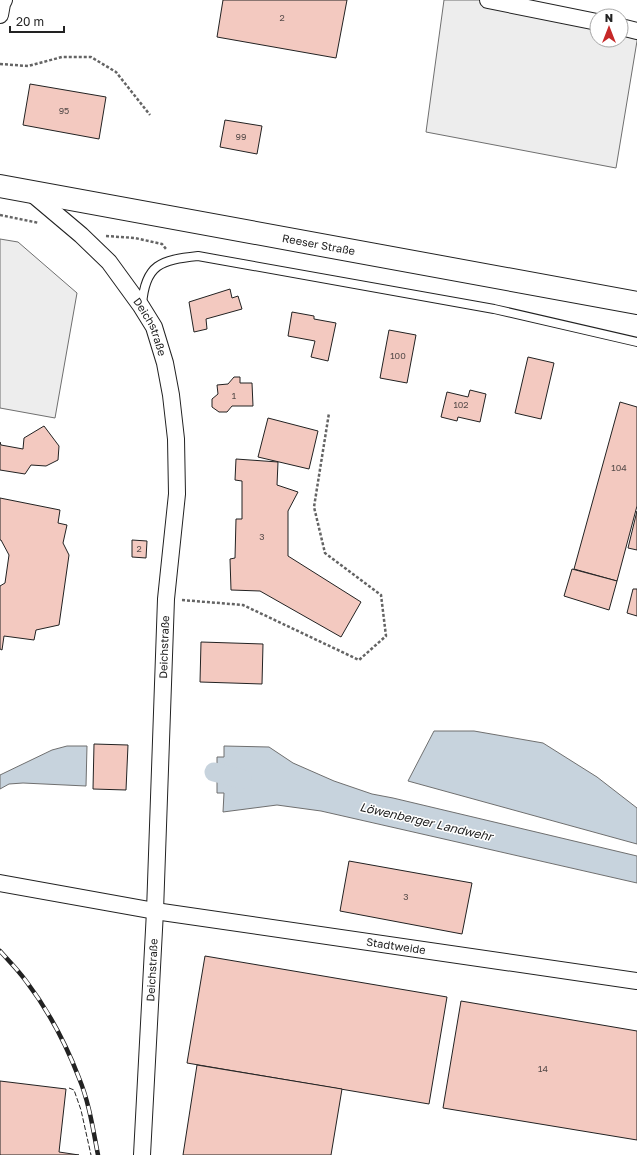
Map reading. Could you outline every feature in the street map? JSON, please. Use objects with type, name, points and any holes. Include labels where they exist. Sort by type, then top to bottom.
[{"type":"main road","name":"Reeser Straße","points":[[0,186],[637,303]]},
{"type":"street","points":[[0,15],[4,0]]},
{"type":"street","points":[[488,0],[589,20]]},
{"type":"street","name":"Deichstraße","points":[[28,191],[81,235],[109,262],[142,306],[154,327],[165,363],[171,395],[176,439],[177,494],[166,599],[155,911],[142,1155]]},
{"type":"street","name":"Stadtweide","points":[[0,882],[155,911],[637,981]]},
{"type":"lane","points":[[142,306],[146,280],[151,272],[160,264],[174,259],[198,256],[494,308],[637,342]]},
{"type":"path","points":[[0,64],[28,66],[62,57],[91,57],[116,72],[150,115]]},
{"type":"path","points":[[81,235],[135,238],[162,244],[174,259]]},
{"type":"path","points":[[166,599],[243,605],[359,660],[386,636],[381,595],[325,553],[314,507],[329,413]]},
{"type":"shaded area","points":[[444,0],[488,0],[589,20],[589,48],[629,48],[629,29],[637,31],[637,41],[616,168],[426,132]]},
{"type":"shaded area","points":[[0,239],[18,242],[77,293],[55,418],[0,408]]},
{"type":"water","points":[[434,731],[474,731],[543,743],[597,777],[637,808],[637,844],[408,781]]},
{"type":"water","points":[[67,746],[87,746],[86,786],[23,783],[9,784],[0,789],[0,775],[52,750]]},
{"type":"water","points":[[224,746],[269,747],[293,763],[334,781],[372,794],[637,856],[637,883],[321,811],[277,805],[223,812],[224,793],[217,793],[217,757],[224,757]]},
{"type":"building","points":[[223,0],[347,0],[336,58],[217,37]]},
{"type":"building","points":[[30,84],[106,97],[99,139],[23,125]]},
{"type":"building","points":[[225,120],[262,126],[257,154],[220,147]]},
{"type":"building","points":[[230,289],[232,298],[238,296],[242,309],[206,319],[207,329],[194,332],[189,302]]},
{"type":"building","points":[[292,312],[314,316],[314,319],[336,323],[328,361],[311,357],[315,341],[288,336]]},
{"type":"building","points":[[389,330],[416,335],[407,383],[380,378]]},
{"type":"building","points":[[528,357],[554,363],[541,419],[515,413]]},
{"type":"building","points":[[234,377],[240,377],[240,383],[252,383],[253,406],[232,406],[227,412],[219,412],[212,407],[212,399],[218,394],[217,385],[228,384]]},
{"type":"building","points":[[470,390],[486,394],[480,422],[458,417],[457,421],[441,417],[447,392],[468,397]]},
{"type":"building","points":[[620,402],[637,407],[637,506],[617,581],[574,569]]},
{"type":"building","points":[[268,418],[318,431],[309,469],[258,457]]},
{"type":"building","points":[[44,426],[59,446],[58,460],[46,466],[31,465],[25,474],[0,470],[0,442],[1,445],[23,449],[24,438]]},
{"type":"building","points":[[236,459],[278,462],[277,485],[298,492],[288,511],[288,556],[361,602],[341,637],[260,591],[231,590],[230,559],[235,558],[236,519],[242,519],[242,481],[235,480]]},
{"type":"building","points":[[0,498],[60,510],[58,523],[67,525],[63,543],[69,555],[59,625],[36,630],[34,640],[4,636],[2,650],[0,649],[0,586],[5,583],[9,555],[0,540]]},
{"type":"building","points":[[637,511],[637,550],[628,548]]},
{"type":"building","points":[[132,540],[147,541],[146,558],[132,557]]},
{"type":"building","points":[[572,569],[617,581],[609,610],[564,596]]},
{"type":"building","points":[[633,589],[637,589],[637,616],[627,613]]},
{"type":"building","points":[[201,642],[263,644],[262,684],[200,682]]},
{"type":"building","points":[[94,744],[128,745],[126,790],[93,789]]},
{"type":"building","points":[[349,861],[472,883],[462,934],[340,911]]},
{"type":"building","points":[[205,956],[447,997],[429,1104],[187,1063]]},
{"type":"building","points":[[461,1001],[637,1031],[637,1140],[443,1108]]},
{"type":"building","points":[[197,1065],[342,1089],[331,1155],[183,1155]]},
{"type":"building","points":[[0,1081],[66,1089],[59,1152],[79,1155],[0,1155]]},
{"type":"waterway","name":"Löwenberger Landwehr","points":[[214,772],[242,779]]},
{"type":"railway","points":[[0,951],[20,973],[34,992],[49,1015],[62,1040],[74,1065],[85,1096],[98,1155]]},
{"type":"fence","points":[[69,1088],[74,1090],[81,1110],[91,1155]]}]
